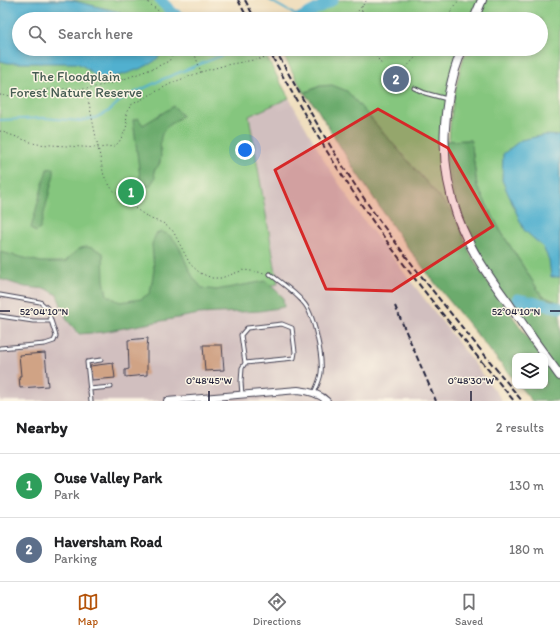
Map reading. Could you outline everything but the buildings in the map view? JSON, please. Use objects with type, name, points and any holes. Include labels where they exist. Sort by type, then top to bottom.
[{"type":"street","points":[[477,12],[482,0]]},
{"type":"street","points":[[460,56],[452,80],[444,127],[444,149],[447,173],[458,218],[479,261],[560,376]]},
{"type":"street","points":[[167,401],[298,390],[321,395],[327,401]]},
{"type":"lane","points":[[414,88],[430,95],[448,100]]},
{"type":"lane","points":[[270,274],[303,302],[309,311],[314,325],[321,363],[319,381],[314,393]]},
{"type":"lane","points":[[0,295],[40,302],[47,308],[56,336],[54,341],[45,344],[0,348]]},
{"type":"lane","points":[[0,316],[33,321],[51,321]]},
{"type":"lane","points":[[242,395],[242,368],[245,363],[241,335],[247,328],[282,324],[292,328],[295,352],[294,358],[245,363]]},
{"type":"lane","points":[[91,401],[87,362],[101,360]]},
{"type":"lane","points":[[89,389],[111,387]]},
{"type":"path","points":[[145,0],[159,12]]},
{"type":"path","points":[[357,12],[367,0]]},
{"type":"path","points":[[451,12],[459,0]]},
{"type":"path","points":[[362,6],[362,12]]},
{"type":"path","points":[[0,95],[6,96],[50,89],[86,89],[116,82],[154,68],[169,61],[172,56]]},
{"type":"path","points":[[196,56],[201,71]]},
{"type":"path","points":[[0,131],[36,144],[98,148],[115,146],[119,142],[127,125],[126,113],[131,105],[174,82],[201,71],[269,56]]},
{"type":"path","points":[[376,56],[382,65]]},
{"type":"path","points":[[403,71],[417,56]]},
{"type":"path","points":[[86,89],[104,176],[112,189],[133,207],[151,219],[163,223],[173,231],[190,264],[200,273],[212,278],[221,278],[244,270],[270,274]]},
{"type":"highlighted area","points":[[378,109],[448,148],[493,226],[392,291],[326,289],[275,170]]},
{"type":"shaded area","points":[[289,98],[327,165],[359,214],[503,401],[0,401],[0,263],[278,284],[249,116]]},
{"type":"green space","name":"The Floodplain Forest Nature Reserve","points":[[0,0],[166,0],[172,12],[12,12],[12,56],[266,56],[289,98],[249,116],[278,284],[98,316],[0,263]]},
{"type":"green space","points":[[334,0],[560,0],[560,303],[542,296],[500,230],[477,186],[471,140],[449,141],[454,98],[464,56],[548,56],[548,12],[311,12]]},
{"type":"green space","points":[[284,56],[459,56],[444,127],[458,218],[320,86],[304,93]]},
{"type":"green space","points":[[332,85],[347,91],[456,216],[470,253],[486,279],[539,353],[512,353],[512,377],[438,287],[402,240],[354,169],[316,107],[304,93],[320,86]]},
{"type":"green space","points":[[174,106],[182,116],[169,125],[163,132],[160,142],[161,158],[158,167],[154,170],[155,178],[150,186],[141,185],[133,120],[138,118],[143,125]]},
{"type":"green space","points":[[471,140],[477,186],[500,230],[542,296],[560,303],[560,376],[548,359],[548,353],[544,353],[496,286],[458,218],[444,141]]},
{"type":"green space","points":[[54,168],[54,174],[40,229],[35,232],[31,228],[47,169]]},
{"type":"green space","points":[[161,232],[172,238],[180,248],[192,275],[202,288],[216,290],[266,281],[283,297],[284,307],[260,311],[199,314],[103,332],[79,334],[67,320],[57,295],[47,289],[25,287],[0,279],[0,252],[41,262],[65,262],[78,250],[86,247],[103,253],[104,280],[107,295],[120,302],[141,299],[150,293],[154,270],[152,244],[156,234]]},
{"type":"green space","points":[[548,365],[560,382],[560,401],[532,401],[522,389],[548,389]]},
{"type":"water","points":[[0,0],[70,0],[118,12],[12,12],[12,56],[159,56],[156,60],[137,70],[105,78],[97,77],[80,64],[76,63],[8,63],[0,61]]},
{"type":"water","points":[[545,135],[560,136],[560,277],[551,277],[549,260],[543,247],[524,230],[502,180],[503,154],[521,140]]},
{"type":"waterway","points":[[160,0],[172,12]]},
{"type":"waterway","points":[[269,0],[290,12]]},
{"type":"waterway","points":[[311,12],[333,0]]},
{"type":"waterway","points":[[0,120],[44,118],[80,121],[95,118],[109,111],[122,99],[163,79],[220,56]]},
{"type":"waterway","points":[[517,299],[560,308]]},
{"type":"railway","points":[[238,0],[244,12]]},
{"type":"railway","points":[[245,0],[251,12]]},
{"type":"railway","points":[[272,56],[323,145],[368,214],[431,300],[514,401]]},
{"type":"railway","points":[[279,56],[329,144],[374,213],[455,319],[522,401]]},
{"type":"railway","points":[[395,306],[436,401]]},
{"type":"place","name":"Haversham Road","points":[[396,79]]},
{"type":"place","name":"Ouse Valley Park","points":[[131,192]]}]
